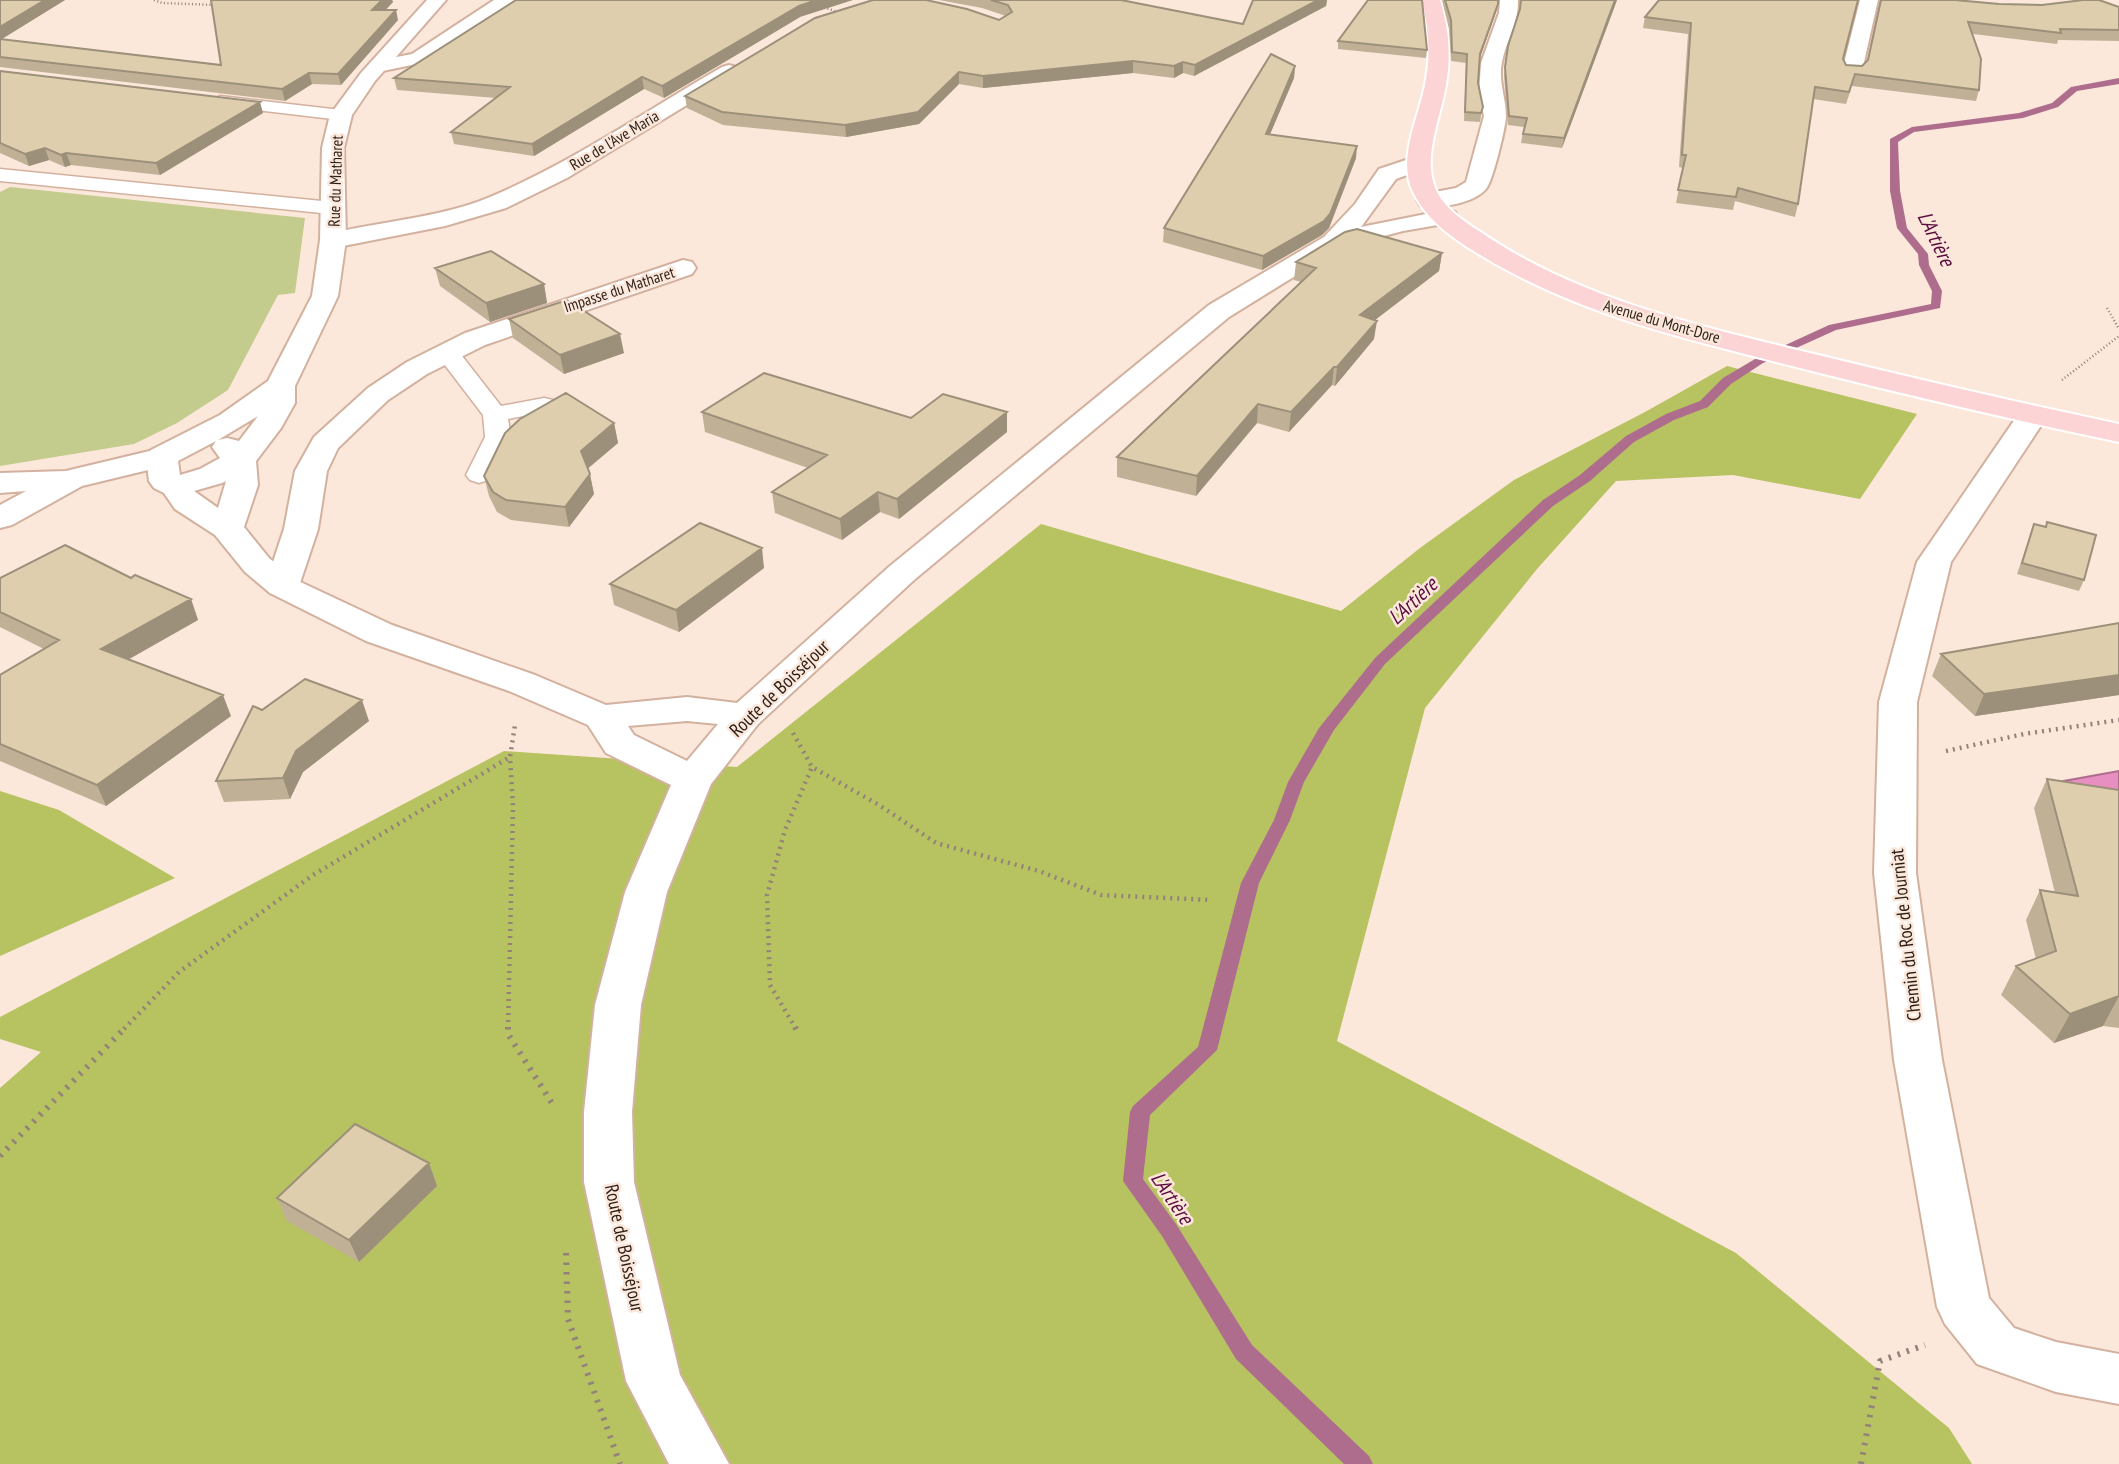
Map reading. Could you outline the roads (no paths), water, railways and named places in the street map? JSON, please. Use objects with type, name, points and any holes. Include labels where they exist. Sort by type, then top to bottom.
[{"type":"main road","points":[[1431,0],[1437,23],[1439,50],[1431,110],[1420,142],[1418,163],[1447,217]]},
{"type":"main road","name":"Avenue du Mont-Dore","points":[[1447,217],[1531,275],[1585,298],[1643,318],[1845,370],[2119,433]]},
{"type":"street","name":"Rue du Matharet","points":[[167,475],[195,442],[231,421],[280,386],[325,296],[333,240],[333,148],[341,115],[345,106],[378,66],[437,0]]},
{"type":"street","points":[[378,66],[403,64],[419,58],[507,0]]},
{"type":"street","points":[[1447,217],[1463,194],[1477,185],[1495,116],[1490,92],[1491,63],[1509,13],[1509,0]]},
{"type":"street","points":[[1852,71],[1869,0]]},
{"type":"street","name":"Rue de l'Ave Maria","points":[[333,240],[445,219],[497,203],[559,173],[745,61]]},
{"type":"street","points":[[1369,220],[1387,174],[1418,163]]},
{"type":"street","name":"Route de Boisséjour","points":[[1369,220],[1401,238],[1447,217]]},
{"type":"street","name":"Route de Boisséjour","points":[[700,1464],[654,1381],[609,1182],[608,1112],[618,1005],[646,892],[693,780],[745,716],[902,573],[1219,312],[1369,220],[1447,217]]},
{"type":"street","name":"Impasse du Matharet","points":[[282,586],[301,529],[310,471],[325,443],[378,394],[447,352],[519,322],[683,268]]},
{"type":"street","name":"Rue du Matharet","points":[[167,475],[211,476],[240,460],[266,428],[281,403],[280,386]]},
{"type":"street","name":"Chemin du Roc de Journiat","points":[[2033,415],[1934,562],[1898,702],[1895,873],[1918,1060],[1964,1307],[1996,1347],[2056,1367],[2119,1379]]},
{"type":"street","points":[[195,442],[221,445],[240,460],[242,485],[227,528]]},
{"type":"street","points":[[0,483],[167,475],[186,502],[227,528],[257,565],[282,586],[379,633],[523,683],[602,717],[687,709],[745,716]]},
{"type":"street","points":[[0,518],[71,479]]},
{"type":"street","points":[[602,717],[620,744],[693,780]]},
{"type":"lane","points":[[205,99],[341,115]]},
{"type":"lane","points":[[0,175],[332,208]]},
{"type":"lane","points":[[447,352],[495,414],[498,437],[479,475]]},
{"type":"lane","points":[[495,414],[544,405]]},
{"type":"waterway","name":"L'Artière","points":[[1361,1464],[1244,1352],[1169,1230],[1133,1181],[1140,1112],[1207,1050],[1250,883],[1282,820],[1296,782],[1327,728],[1380,661],[1548,503],[1585,478],[1630,439],[1670,417],[1704,404],[1727,381],[1759,361],[1833,327],[1936,306],[1937,291],[1924,265],[1923,254],[1902,228],[1895,191],[1893,141],[1912,130],[2020,116],[2055,105],[2074,89],[2119,81]]}]
